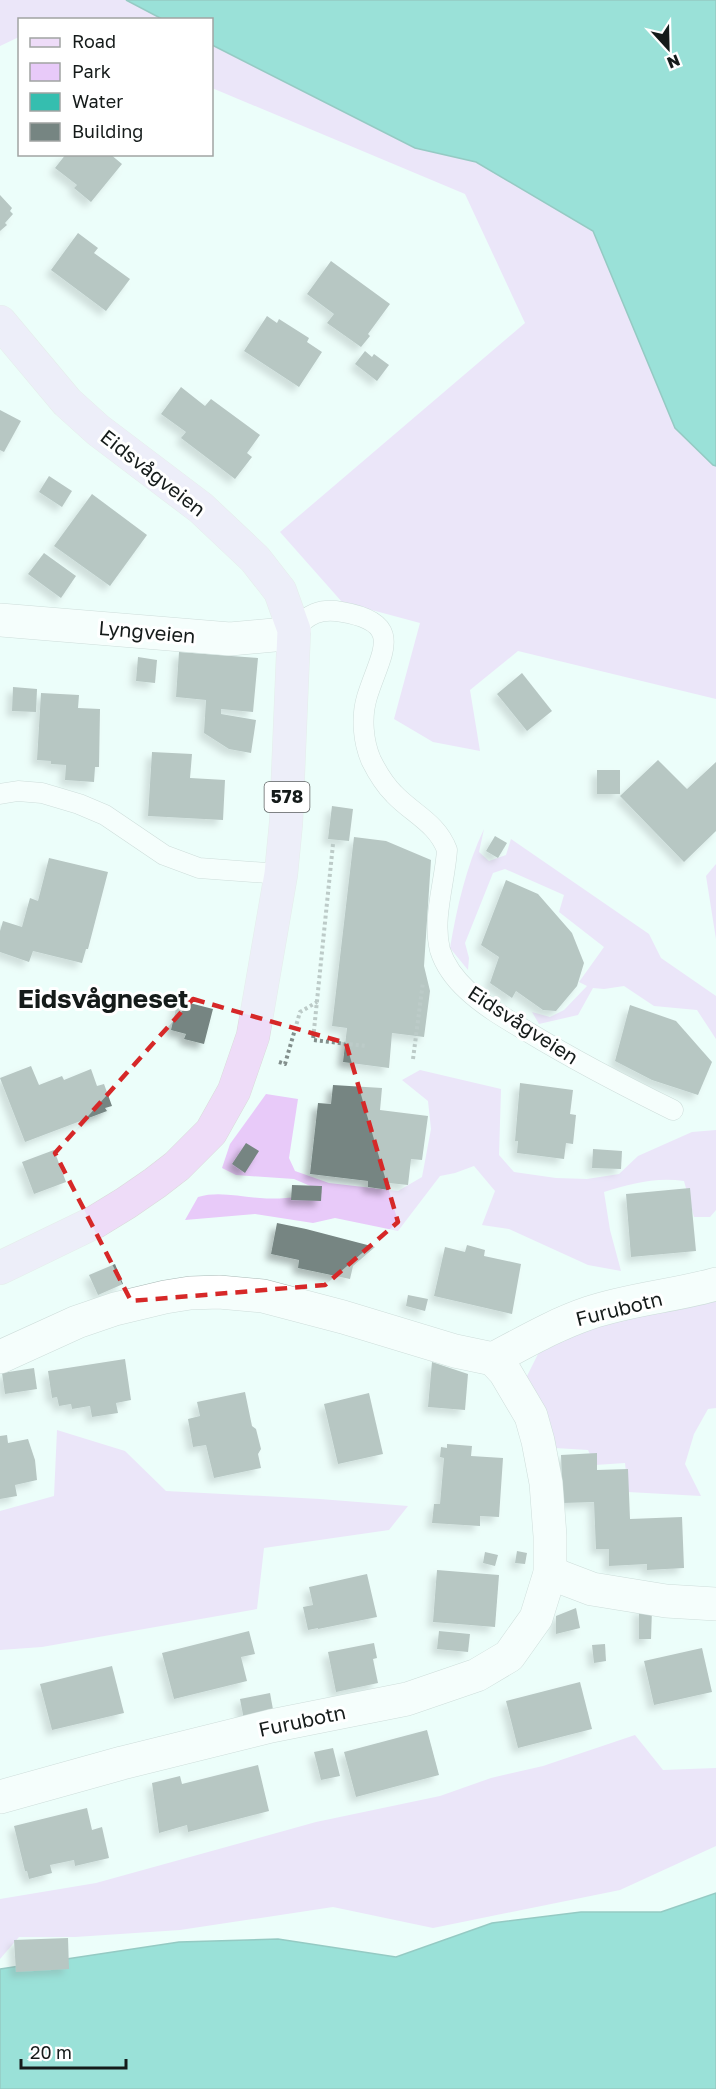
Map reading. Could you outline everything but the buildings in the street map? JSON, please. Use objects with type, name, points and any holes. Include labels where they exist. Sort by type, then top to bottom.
[{"type":"main road","name":"Eidsvågveien","points":[[0,322],[67,402],[98,430],[201,508],[255,559],[280,591],[294,630],[286,823],[281,874],[253,1036],[234,1091],[212,1132],[177,1166],[126,1203],[94,1222],[0,1268]]},
{"type":"street","name":"Lyngveien","points":[[0,620],[230,639],[274,635],[294,630]]},
{"type":"street","name":"Furubotn","points":[[0,1797],[46,1776],[271,1726],[407,1699],[477,1675],[509,1656],[536,1618],[550,1573],[550,1536],[546,1483],[531,1416],[505,1372],[494,1359],[556,1326],[590,1313],[716,1284]]},
{"type":"street","points":[[0,1357],[77,1322],[115,1310],[165,1297],[219,1292],[263,1296],[343,1317],[455,1351],[494,1359]]},
{"type":"street","points":[[550,1573],[592,1589],[666,1601],[716,1604]]},
{"type":"lane","name":"Eidsvågveien","points":[[294,630],[304,618],[314,612],[330,610],[369,619],[377,625],[382,635],[384,646],[381,659],[366,699],[364,737],[371,760],[395,796],[435,829],[444,841],[447,850],[438,921],[440,949],[455,977],[470,993],[490,1008],[612,1081],[673,1110]]},
{"type":"lane","points":[[0,794],[42,793],[79,804],[105,815],[164,855],[199,868],[281,874]]},
{"type":"path","points":[[333,844],[313,1040],[366,1046]]},
{"type":"path","points":[[413,1059],[423,980],[440,949]]},
{"type":"highlighted area","points":[[193,999],[346,1043],[398,1222],[325,1285],[131,1301],[55,1153]]},
{"type":"green space","points":[[0,0],[126,0],[160,18],[18,18],[18,37],[0,46]]},
{"type":"green space","points":[[213,46],[415,148],[476,162],[593,231],[675,428],[716,466],[716,699],[518,651],[470,690],[480,751],[433,742],[394,719],[420,623],[342,602],[280,532],[525,323],[465,194],[213,88]]},
{"type":"green space","points":[[484,829],[479,852],[489,861],[506,855],[511,839],[649,934],[661,958],[716,996],[716,1039],[697,1010],[654,1006],[624,986],[593,988],[578,1015],[539,1024],[532,1012],[550,1017],[564,1010],[587,986],[579,982],[604,947],[559,912],[564,895],[505,869],[493,873],[465,943],[469,958],[468,970],[450,948],[463,887]]},
{"type":"green space","points":[[716,864],[716,939],[706,876]]},
{"type":"green space","points":[[420,1070],[501,1089],[499,1155],[514,1172],[556,1178],[587,1179],[619,1174],[638,1156],[692,1132],[716,1130],[716,1210],[710,1217],[694,1217],[684,1181],[653,1181],[604,1192],[610,1230],[621,1271],[588,1265],[509,1229],[482,1225],[495,1191],[474,1166],[440,1176],[398,1231],[335,1218],[313,1223],[255,1214],[185,1220],[198,1197],[206,1195],[221,1194],[276,1199],[322,1191],[294,1179],[236,1175],[222,1168],[230,1144],[266,1094],[298,1099],[289,1158],[295,1171],[329,1183],[398,1191],[422,1177],[431,1129],[428,1101],[402,1080]]},
{"type":"green space","points":[[700,1302],[716,1302],[716,1408],[708,1409],[694,1434],[685,1464],[701,1496],[628,1492],[625,1463],[595,1465],[588,1450],[555,1448],[525,1380],[538,1354],[563,1337],[599,1323]]},
{"type":"green space","points":[[57,1430],[125,1451],[166,1491],[408,1506],[389,1530],[264,1548],[257,1609],[42,1647],[0,1650],[0,1511],[54,1496]]},
{"type":"green space","points":[[635,1735],[663,1770],[716,1768],[716,1846],[620,1890],[433,1928],[333,1907],[180,1930],[75,1937],[19,1937],[0,1959],[0,1899],[96,1883],[316,1822],[440,1796],[491,1778],[543,1766]]},
{"type":"water","points":[[126,0],[716,0],[716,466],[675,428],[593,231],[476,162],[415,148],[213,46],[213,18],[160,18]]},
{"type":"water","points":[[716,1893],[716,2089],[0,2089],[0,1969],[179,1942],[278,1939],[396,1957],[492,1923],[581,1912],[661,1912]]},
{"type":"district","name":"Eidsvågneset","points":[[103,999]]}]
